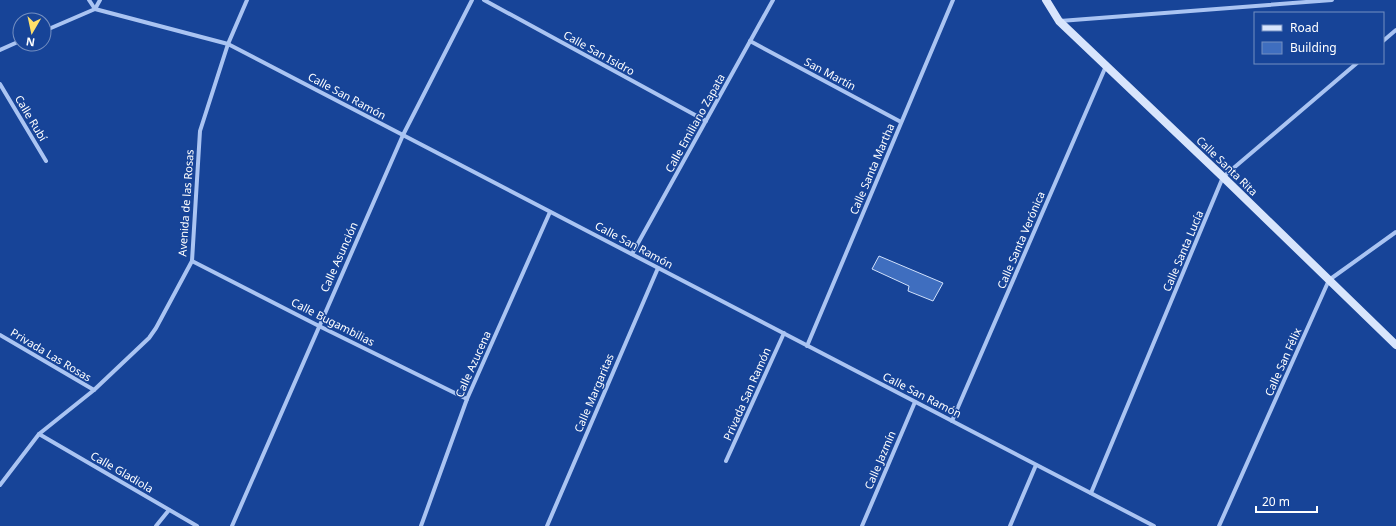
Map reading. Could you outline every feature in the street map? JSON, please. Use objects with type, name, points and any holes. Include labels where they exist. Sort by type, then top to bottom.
[{"type":"street","points":[[89,0],[95,9]]},
{"type":"street","points":[[52,28],[95,9],[100,0]]},
{"type":"street","name":"Avenida de las Rosas","points":[[0,484],[39,434],[94,390],[149,338],[156,328],[192,260],[200,132],[228,44],[247,0]]},
{"type":"street","name":"Calle Asunción","points":[[232,526],[403,135],[472,0]]},
{"type":"street","name":"Calle San Isidro","points":[[484,0],[706,121]]},
{"type":"street","name":"Calle Emiliano Zapata","points":[[632,254],[773,0]]},
{"type":"street","name":"Calle Santa Martha","points":[[808,346],[953,0]]},
{"type":"street","name":"Calle Santa Rita","points":[[1046,0],[1059,21],[1224,177],[1396,345]]},
{"type":"street","points":[[1059,21],[1332,0]]},
{"type":"street","name":"Calle San Ramón","points":[[95,9],[228,44],[1154,526]]},
{"type":"street","points":[[1384,40],[1396,30]]},
{"type":"street","name":"San Martín","points":[[750,41],[901,122]]},
{"type":"street","points":[[0,50],[12,45]]},
{"type":"street","name":"Calle Santa Lucía","points":[[1091,493],[1224,177],[1356,64]]},
{"type":"street","name":"Calle Santa Verónica","points":[[952,421],[1106,65]]},
{"type":"street","name":"Calle Rubí","points":[[0,84],[46,161]]},
{"type":"street","name":"Calle Azucena","points":[[421,526],[467,399],[550,212]]},
{"type":"street","points":[[1329,280],[1396,232]]},
{"type":"street","name":"Calle Bugambilias","points":[[192,260],[319,326],[467,399]]},
{"type":"street","name":"Calle Margaritas","points":[[547,526],[658,268]]},
{"type":"street","name":"Calle San Félix","points":[[1219,526],[1329,280]]},
{"type":"street","name":"Privada San Ramón","points":[[726,461],[784,334]]},
{"type":"street","name":"Privada Las Rosas","points":[[0,335],[94,390]]},
{"type":"street","name":"Calle Jazmín","points":[[862,526],[915,402]]},
{"type":"street","name":"Calle Gladiola","points":[[39,434],[196,526]]},
{"type":"street","points":[[1010,526],[1036,465]]},
{"type":"street","points":[[156,526],[168,510]]},
{"type":"building","points":[[879,256],[943,283],[933,301],[908,291],[909,286],[872,269]]}]
